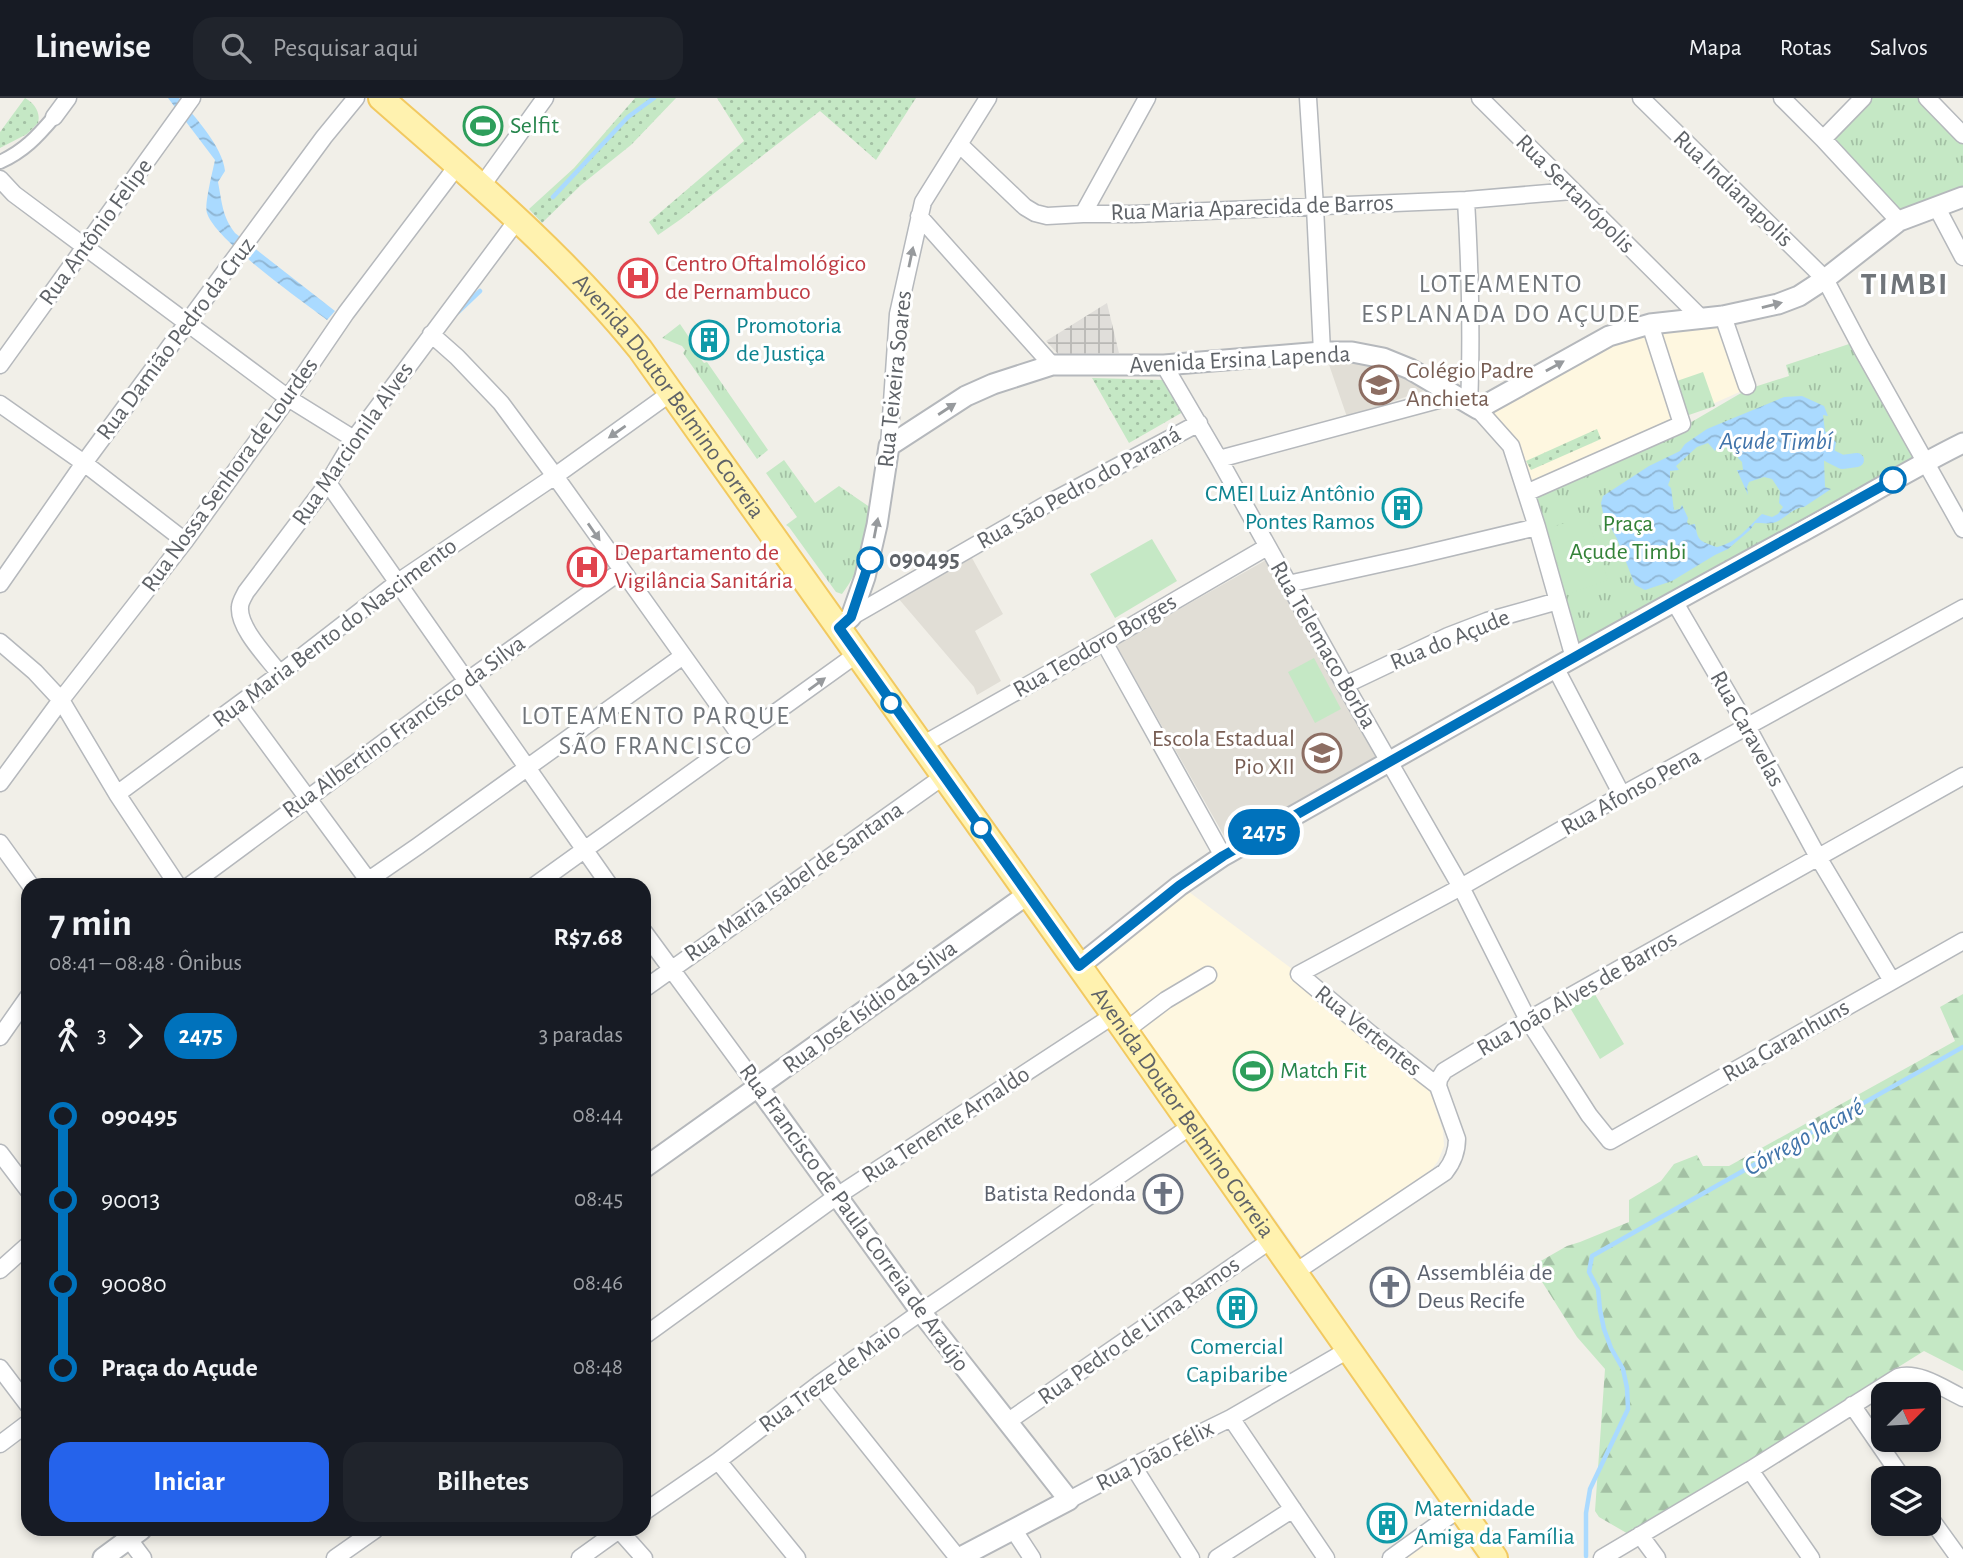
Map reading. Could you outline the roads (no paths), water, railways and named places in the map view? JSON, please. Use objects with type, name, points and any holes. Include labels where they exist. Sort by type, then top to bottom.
[{"type":"main road","name":"Avenida Doutor Belmino Correia","points":[[388,100],[583,282],[608,309],[672,392],[845,622],[857,654],[1120,1023],[1494,1558]]},
{"type":"street","points":[[0,162],[19,153],[35,139],[68,98]]},
{"type":"street","name":"Rua Damião Pedro da Cruz","points":[[0,583],[84,463],[356,98]]},
{"type":"street","points":[[481,187],[545,98]]},
{"type":"street","name":"Rua Teixeira Soares","points":[[845,622],[870,560],[887,469],[898,314],[919,216],[923,202],[988,98]]},
{"type":"street","points":[[1083,214],[1147,98]]},
{"type":"street","points":[[1308,98],[1322,352]]},
{"type":"street","name":"Rua Sertanópolis","points":[[1480,98],[1701,318]]},
{"type":"street","name":"Rua Indianapolis","points":[[1641,98],[1825,279],[1963,529]]},
{"type":"street","points":[[1782,98],[1899,221]]},
{"type":"street","points":[[1823,139],[1863,98]]},
{"type":"street","points":[[1927,98],[1963,135]]},
{"type":"street","name":"Rua Antônio Felipe","points":[[0,365],[186,106]]},
{"type":"street","name":"Rua Maria Aparecida de Barros","points":[[959,144],[1026,207],[1047,216],[1466,200],[1572,191]]},
{"type":"street","name":"Rua Nossa Senhora de Lourdes","points":[[0,783],[185,541],[335,328],[457,166]]},
{"type":"street","points":[[2,186],[288,398],[354,439]]},
{"type":"street","points":[[1219,459],[1467,403],[1609,336],[1650,324],[1723,316],[1779,304],[1799,296],[1825,279],[1899,221],[1963,197]]},
{"type":"street","points":[[1466,200],[1471,275],[1471,365],[1467,403]]},
{"type":"street","points":[[1936,206],[1963,257]]},
{"type":"street","points":[[919,216],[1052,365]]},
{"type":"street","name":"Rua Marcionila Alves","points":[[280,674],[242,620],[240,606],[246,592],[328,483],[354,439],[518,219]]},
{"type":"street","points":[[1723,316],[1747,386]]},
{"type":"street","points":[[1526,493],[1682,424],[1650,324]]},
{"type":"street","points":[[431,334],[457,356],[500,403],[742,738]]},
{"type":"street","name":"Avenida Ersina Lapenda","points":[[889,446],[966,396],[993,384],[1052,365],[1164,365],[1352,352],[1410,369],[1467,403]]},
{"type":"street","name":"Rua Telemaco Borba","points":[[1164,365],[1461,887],[1528,1020],[1589,1115],[1610,1140]]},
{"type":"street","name":"Rua Maria Bento do Nascimento","points":[[117,794],[239,705],[398,582],[555,476],[672,392]]},
{"type":"street","points":[[1467,403],[1510,446],[1537,527],[1574,658]]},
{"type":"street","points":[[0,404],[84,463],[185,541]]},
{"type":"street","name":"Rua São Pedro do Paraná","points":[[845,622],[1047,504],[1199,423]]},
{"type":"street","points":[[1079,966],[1179,886],[1223,856],[1674,601],[1963,443]]},
{"type":"street","points":[[328,483],[604,878]]},
{"type":"street","points":[[1288,584],[1537,527]]},
{"type":"street","name":"Rua Teodoro Borges","points":[[922,745],[1268,547]]},
{"type":"street","name":"Rua Albertino Francisco da Silva","points":[[200,878],[621,571]]},
{"type":"street","name":"Rua do Açude","points":[[1345,685],[1461,631],[1558,601]]},
{"type":"street","name":"Rua Caravelas","points":[[1674,601],[1748,728],[1818,857],[1892,981]]},
{"type":"street","name":"Rua Afonso Pena","points":[[1299,974],[1963,608]]},
{"type":"street","points":[[0,642],[35,672],[61,700],[117,794],[173,878]]},
{"type":"street","points":[[1104,642],[1223,856]]},
{"type":"street","points":[[545,878],[857,654]]},
{"type":"street","points":[[371,878],[683,656]]},
{"type":"street","points":[[1556,669],[1622,795]]},
{"type":"street","points":[[239,705],[361,878]]},
{"type":"street","name":"Rua Maria Isabel de Santana","points":[[651,984],[944,776]]},
{"type":"street","name":"Rua João Alves de Barros","points":[[1438,1086],[1444,1071],[1528,1020],[1963,776]]},
{"type":"street","points":[[0,843],[25,878]]},
{"type":"street","name":"Rua José Isídio da Silva","points":[[651,1163],[1028,894]]},
{"type":"street","name":"Rua Francisco de Paula Correia de Araújo","points":[[651,942],[921,1312],[1069,1500]]},
{"type":"street","name":"Rua Garanhuns","points":[[1610,1140],[1963,942]]},
{"type":"street","name":"Rua Vertentes","points":[[1299,974],[1329,1001],[1438,1086]]},
{"type":"street","name":"Rua Tenente Arnaldo","points":[[651,1331],[837,1196],[1120,1023],[1208,975]]},
{"type":"street","points":[[0,1037],[21,1007]]},
{"type":"street","points":[[1294,1273],[1445,1172],[1451,1165],[1457,1139],[1438,1086]]},
{"type":"street","name":"Rua Treze de Maio","points":[[651,1507],[921,1312],[1191,1126]]},
{"type":"street","points":[[0,1153],[21,1181]]},
{"type":"street","name":"Rua Pedro de Lima Ramos","points":[[1007,1422],[1271,1240]]},
{"type":"street","points":[[0,1270],[21,1251]]},
{"type":"street","name":"Rua João Félix","points":[[959,1558],[1133,1466],[1231,1418],[1348,1350]]},
{"type":"street","points":[[0,1368],[21,1396]]},
{"type":"street","points":[[1602,1558],[1898,1377],[1905,1375],[1921,1378],[1963,1398]]},
{"type":"street","points":[[819,1384],[959,1558]]},
{"type":"street","points":[[1852,1405],[1894,1466]]},
{"type":"street","points":[[1231,1418],[1326,1558]]},
{"type":"street","points":[[0,1444],[21,1428]]},
{"type":"street","points":[[718,1461],[797,1558]]},
{"type":"street","points":[[1133,1466],[1191,1558]]},
{"type":"street","points":[[1750,1469],[1811,1558]]},
{"type":"street","points":[[1217,1558],[1293,1509]]},
{"type":"street","points":[[1391,1558],[1459,1509]]},
{"type":"street","points":[[1013,1529],[1032,1558]]},
{"type":"street","points":[[1941,1534],[1959,1558]]},
{"type":"street","points":[[1640,1535],[1657,1558]]},
{"type":"street","points":[[103,1558],[126,1536]]},
{"type":"street","points":[[132,1536],[143,1558]]},
{"type":"street","points":[[335,1558],[366,1536]]},
{"type":"street","points":[[580,1558],[611,1536]]},
{"type":"street","points":[[624,1536],[643,1558]]},
{"type":"water","points":[[168,98],[179,98],[207,132],[219,152],[225,171],[218,182],[227,221],[235,233],[335,311],[327,320],[261,270],[213,225],[206,209],[215,160]]},
{"type":"water","name":"Açude Timbí","points":[[1802,396],[1824,406],[1828,416],[1823,415],[1825,431],[1836,442],[1834,454],[1824,461],[1825,487],[1831,489],[1777,521],[1755,523],[1728,549],[1672,581],[1645,590],[1635,585],[1617,539],[1603,513],[1603,496],[1649,466],[1680,451],[1685,444],[1707,429],[1784,397]],"holes":[[[1728,438],[1739,447],[1738,458],[1742,462],[1743,470],[1737,470],[1748,495],[1749,482],[1764,477],[1772,479],[1780,491],[1779,503],[1783,507],[1772,517],[1762,514],[1737,538],[1717,547],[1700,540],[1695,524],[1689,525],[1687,522],[1682,505],[1680,509],[1674,510],[1671,488],[1668,485],[1670,471],[1679,470],[1676,466],[1697,447],[1708,443],[1715,451],[1720,440]]]},
{"type":"waterway","points":[[553,197],[628,117],[654,98]]},
{"type":"waterway","points":[[458,312],[480,291]]},
{"type":"waterway","points":[[1830,456],[1842,462],[1857,460]]},
{"type":"waterway","name":"Córrego Jacaré","points":[[1586,1556],[1586,1513],[1590,1489],[1628,1409],[1623,1369],[1604,1329],[1598,1289],[1589,1272],[1592,1256],[1963,1047]]},
{"type":"place","name":"Selfit","points":[[483,126]]},
{"type":"place","name":"Centro Oftalmológico de Pernambuco","points":[[638,278]]},
{"type":"place","name":"Promotoria de Justiça","points":[[709,340]]},
{"type":"place","name":"Colégio Padre Anchieta","points":[[1379,385]]},
{"type":"place","name":"CMEI Luiz Antônio Pontes Ramos","points":[[1402,508]]},
{"type":"place","name":"090495","points":[[870,560]]},
{"type":"place","name":"Departamento de Vigilância Sanitária","points":[[587,567]]},
{"type":"place","name":"Escola Estadual Pio XII","points":[[1322,753]]},
{"type":"place","name":"Match Fit","points":[[1253,1071]]},
{"type":"place","name":"Batista Redonda","points":[[1163,1194]]},
{"type":"place","name":"Assembléia de Deus Recife","points":[[1390,1287]]},
{"type":"place","name":"Comercial Capibaribe","points":[[1237,1308]]},
{"type":"place","name":"Maternidade Amiga da Família","points":[[1387,1523]]},
{"type":"district","name":"TIMBI","points":[[1905,284]]},
{"type":"district","name":"LOTEAMENTO ESPLANADA DO AÇUDE","points":[[1501,299]]},
{"type":"district","name":"LOTEAMENTO PARQUE SÃO FRANCISCO","points":[[656,731]]},
{"type":"park label","name":"Praça Açude Timbi","points":[[1628,538]]}]
